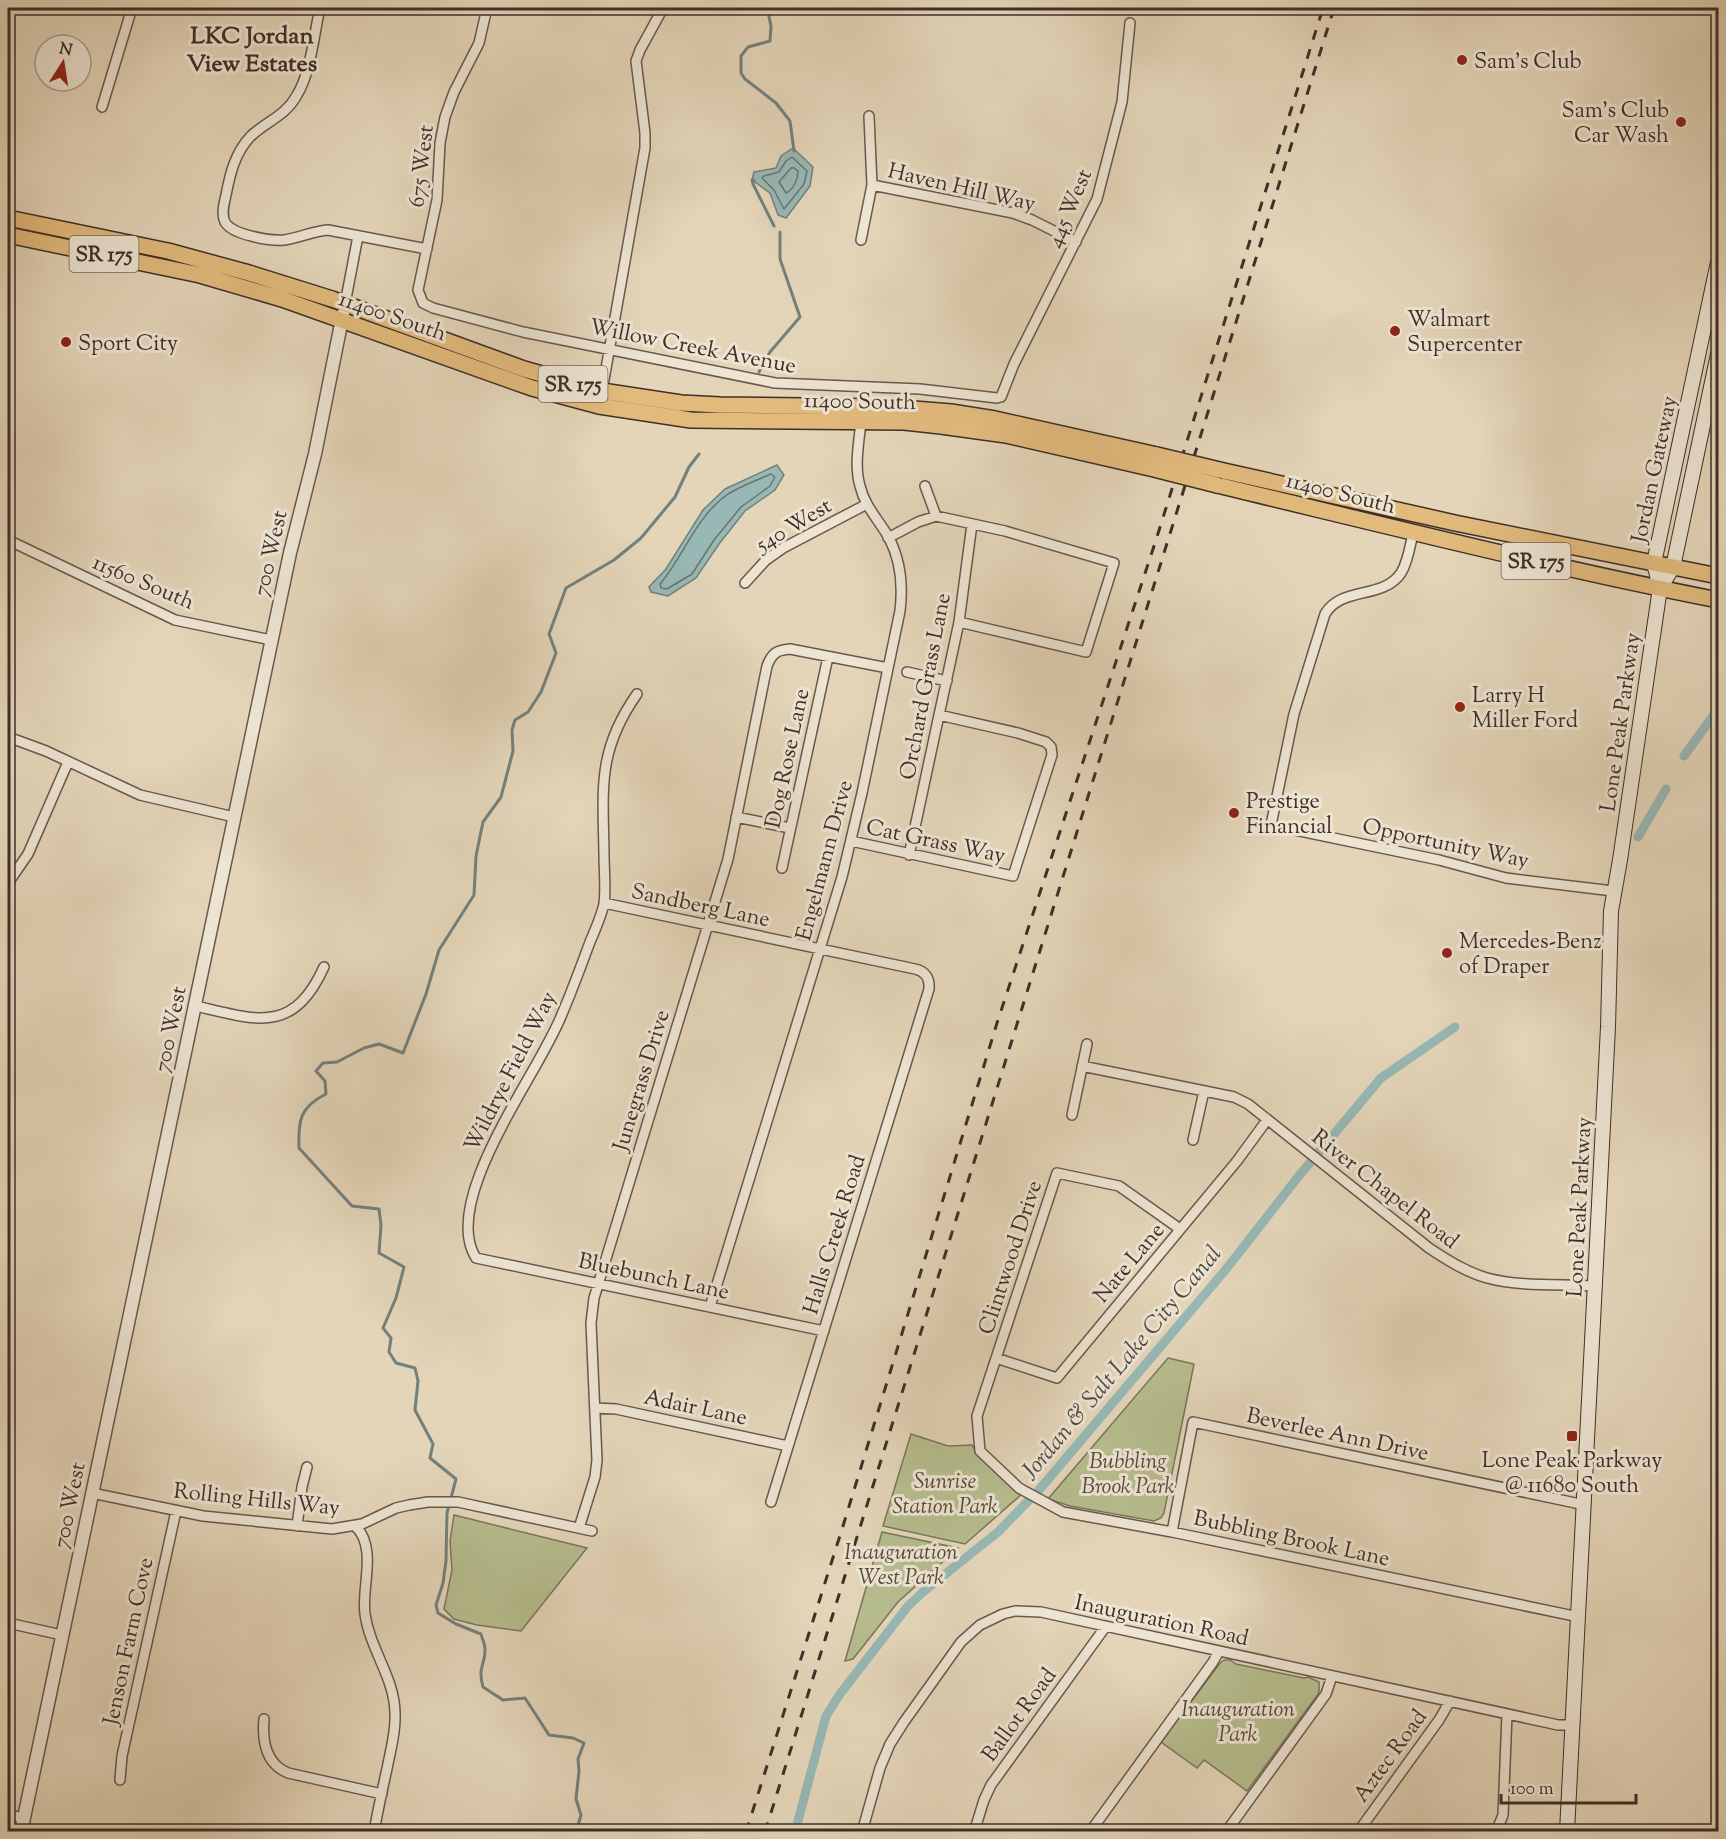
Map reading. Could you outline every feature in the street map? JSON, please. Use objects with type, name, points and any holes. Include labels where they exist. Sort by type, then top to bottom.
[{"type":"main road","name":"11400 South","points":[[8,218],[168,252],[249,273],[345,304],[524,369],[602,391],[641,398],[701,404],[889,407],[951,412],[994,419],[1221,478],[1413,533],[1719,600]]},
{"type":"main road","name":"11400 South","points":[[8,235],[200,275],[282,299],[532,388],[599,406],[691,420],[861,421],[932,425],[1006,435],[1156,462]]},
{"type":"main road","name":"Jordan Gateway","points":[[1660,588],[1654,563],[1719,262]]},
{"type":"main road","name":"Jordan Gateway","points":[[1660,588],[1673,567],[1719,354]]},
{"type":"main road","points":[[861,421],[868,413],[928,416],[951,412]]},
{"type":"main road","name":"11400 South","points":[[1221,478],[1421,515],[1719,576]]},
{"type":"main road","name":"Lone Peak Parkway","points":[[1567,1832],[1613,891],[1620,860],[1660,588]]},
{"type":"street","points":[[102,106],[132,8]]},
{"type":"street","points":[[320,8],[306,75],[300,92],[286,110],[257,130],[242,147],[231,171],[223,216],[233,230],[265,238],[283,240],[328,230],[426,249]]},
{"type":"street","name":"675 West","points":[[420,299],[418,290],[437,201],[440,143],[445,117],[454,92],[478,44],[487,8]]},
{"type":"street","points":[[602,391],[645,140],[636,61],[663,8]]},
{"type":"street","name":"445 West","points":[[1001,397],[1014,364],[1097,199],[1122,102],[1130,22]]},
{"type":"street","points":[[861,240],[872,185],[869,116]]},
{"type":"street","name":"Haven Hill Way","points":[[872,185],[1013,213],[1076,242]]},
{"type":"street","name":"700 West","points":[[21,1832],[290,553],[315,454],[358,236]]},
{"type":"street","name":"Willow Creek Avenue","points":[[420,299],[433,308],[486,323],[775,383],[803,386],[903,388],[991,398],[1001,397]]},
{"type":"street","name":"Engelmann Drive","points":[[710,1307],[851,841],[900,611],[902,586],[899,566],[888,538],[867,504],[859,484],[857,465],[861,421]]},
{"type":"street","points":[[926,486],[936,516]]},
{"type":"street","name":"540 West","points":[[745,583],[766,560],[783,548],[867,504]]},
{"type":"street","points":[[888,538],[918,522],[936,516],[1033,539],[1114,563],[1086,652],[959,622]]},
{"type":"street","name":"Orchard Grass Lane","points":[[909,855],[959,622],[972,524]]},
{"type":"street","name":"Opportunity Way","points":[[1413,533],[1406,563],[1395,580],[1377,591],[1340,600],[1325,614],[1294,714],[1271,825],[1439,860],[1506,878],[1613,891]]},
{"type":"street","name":"11560 South","points":[[8,540],[168,617],[272,640]]},
{"type":"street","name":"Junegrass Drive","points":[[579,1528],[596,1468],[598,1451],[591,1323],[598,1283],[728,859],[767,666],[772,655],[779,650],[790,649],[828,657]]},
{"type":"street","points":[[828,657],[888,668]]},
{"type":"street","name":"Dog Rose Lane","points":[[782,868],[828,657]]},
{"type":"street","points":[[907,672],[947,681]]},
{"type":"street","points":[[604,903],[605,764],[616,728],[637,694]]},
{"type":"street","name":"Cat Grass Way","points":[[851,841],[1013,876],[1052,755],[1051,747],[1046,742],[1018,733],[939,715]]},
{"type":"street","points":[[8,737],[140,795],[234,817]]},
{"type":"street","points":[[8,883],[28,854],[68,762]]},
{"type":"street","points":[[736,817],[790,828]]},
{"type":"street","name":"Sandberg Lane","points":[[604,903],[915,969],[922,971],[928,977]]},
{"type":"street","name":"Wildrye Field Way","points":[[476,1258],[471,1250],[467,1231],[470,1203],[488,1152],[557,1029],[604,903]]},
{"type":"street","points":[[195,1006],[250,1018],[274,1017],[290,1011],[304,1000],[315,987],[324,967]]},
{"type":"street","name":"Halls Creek Road","points":[[771,1502],[929,989],[928,977]]},
{"type":"street","points":[[1072,1115],[1087,1044]]},
{"type":"street","name":"River Chapel Road","points":[[1082,1066],[1234,1097],[1248,1104],[1429,1248],[1454,1264],[1486,1278],[1509,1282],[1594,1286]]},
{"type":"street","points":[[1193,1140],[1204,1091]]},
{"type":"street","name":"Nate Lane","points":[[996,1358],[1057,1378],[1237,1161],[1267,1120]]},
{"type":"street","name":"Clintwood Drive","points":[[981,1451],[977,1416],[1057,1173],[1119,1186],[1180,1229]]},
{"type":"street","name":"Bluebunch Lane","points":[[476,1258],[824,1331]]},
{"type":"street","name":"Adair Lane","points":[[595,1408],[616,1409],[788,1446]]},
{"type":"street","name":"Beverlee Ann Drive","points":[[1172,1532],[1193,1422],[1584,1505]]},
{"type":"street","name":"Bubbling Brook Lane","points":[[981,1451],[1019,1488],[1063,1512],[1172,1532],[1579,1617]]},
{"type":"street","points":[[297,1526],[307,1467]]},
{"type":"street","name":"Rolling Hills Way","points":[[92,1493],[176,1511],[332,1529],[355,1526],[409,1505],[428,1502],[458,1502],[592,1531]]},
{"type":"street","name":"Jenson Farm Cove","points":[[120,1780],[124,1747],[176,1511]]},
{"type":"street","points":[[355,1526],[361,1534],[366,1556],[364,1604],[367,1625],[390,1684],[394,1703],[395,1725],[374,1832]]},
{"type":"street","name":"Inauguration Road","points":[[862,1832],[884,1756],[897,1732],[961,1642],[980,1625],[1003,1614],[1028,1611],[1106,1626],[1558,1725],[1573,1725]]},
{"type":"street","points":[[8,1623],[62,1635]]},
{"type":"street","name":"Ballot Road","points":[[974,1832],[991,1785],[1106,1626]]},
{"type":"street","points":[[1090,1832],[1219,1651]]},
{"type":"street","points":[[1226,1832],[1326,1694],[1332,1676]]},
{"type":"street","name":"Aztec Road","points":[[1358,1832],[1439,1720],[1450,1701]]},
{"type":"street","points":[[1496,1832],[1503,1815],[1507,1714]]},
{"type":"street","points":[[264,1719],[264,1736],[268,1754],[279,1768],[288,1773],[382,1794]]},
{"type":"street","points":[[8,1815],[24,1818]]},
{"type":"green space","name":"Bubbling Brook Park","points":[[1168,1358],[1194,1364],[1164,1513],[1161,1518],[1154,1521],[1070,1506],[1048,1499]]},
{"type":"green space","name":"Sunrise Station Park","points":[[911,1434],[948,1446],[972,1445],[979,1456],[1022,1494],[965,1544],[883,1526]]},
{"type":"green space","points":[[454,1515],[587,1548],[521,1631],[477,1625],[454,1619],[444,1609],[452,1570],[450,1541]]},
{"type":"green space","name":"Inauguration West Park","points":[[882,1532],[958,1548],[898,1602],[853,1659],[845,1661]]},
{"type":"green space","name":"Inauguration Park","points":[[1224,1660],[1308,1677],[1319,1682],[1319,1693],[1247,1791],[1204,1760],[1197,1768],[1161,1742]]},
{"type":"water","points":[[793,148],[813,167],[810,186],[786,218],[778,215],[770,193],[752,180],[754,172],[776,168],[781,156]]},
{"type":"water","points":[[777,465],[784,475],[775,490],[745,511],[696,578],[668,596],[651,592],[649,587],[666,569],[703,510],[725,489]]},
{"type":"waterway","points":[[767,8],[771,26],[770,41],[748,47],[741,56],[741,73],[745,79],[776,103],[790,121],[794,151]]},
{"type":"waterway","points":[[754,180],[752,180],[753,184],[774,226]]},
{"type":"waterway","points":[[759,372],[770,352],[800,317],[780,259],[780,232]]},
{"type":"waterway","points":[[576,1832],[581,1815],[576,1799],[578,1759],[584,1743],[573,1738],[549,1735],[525,1698],[503,1700],[483,1687],[481,1670],[485,1649],[481,1634],[456,1624],[438,1613],[436,1605],[443,1583],[446,1561],[447,1513],[456,1479],[430,1458],[433,1444],[415,1410],[418,1381],[415,1368],[396,1363],[389,1352],[391,1338],[383,1328],[396,1298],[404,1267],[379,1253],[381,1225],[379,1209],[352,1206],[299,1148],[299,1130],[302,1115],[306,1109],[326,1094],[325,1081],[316,1071],[323,1063],[337,1062],[364,1048],[379,1044],[403,1053],[426,994],[439,950],[474,895],[476,856],[483,822],[501,797],[513,751],[512,730],[515,720],[528,712],[541,692],[556,653],[549,634],[566,588],[614,560],[641,538],[675,497],[689,467],[699,454]]},
{"type":"waterway","name":"Jordan & Salt Lake City Canal","points":[[1684,756],[1718,709]]},
{"type":"waterway","name":"Jordan & Salt Lake City Canal","points":[[1638,837],[1666,789]]},
{"type":"waterway","name":"Jordan & Salt Lake City Canal","points":[[795,1832],[826,1716],[840,1694],[908,1606],[998,1532],[1039,1490],[1227,1268],[1298,1177],[1381,1078],[1455,1027]]},
{"type":"railway","points":[[746,1832],[843,1526],[997,1023],[1155,543],[1323,8]]},
{"type":"railway","points":[[765,1832],[1334,8]]},
{"type":"place","name":"Sam's Club","points":[[1462,60]]},
{"type":"place","name":"Sam's Club Car Wash","points":[[1681,122]]},
{"type":"place","name":"Walmart Supercenter","points":[[1395,331]]},
{"type":"place","name":"Sport City","points":[[66,342]]},
{"type":"place","name":"Larry H Miller Ford","points":[[1460,707]]},
{"type":"place","name":"Prestige Financial","points":[[1234,813]]},
{"type":"place","name":"Mercedes-Benz of Draper","points":[[1447,953]]},
{"type":"place","name":"Lone Peak Parkway @ 11680 South","points":[[1572,1436]]},
{"type":"district","name":"LKC Jordan View Estates","points":[[252,49]]}]
